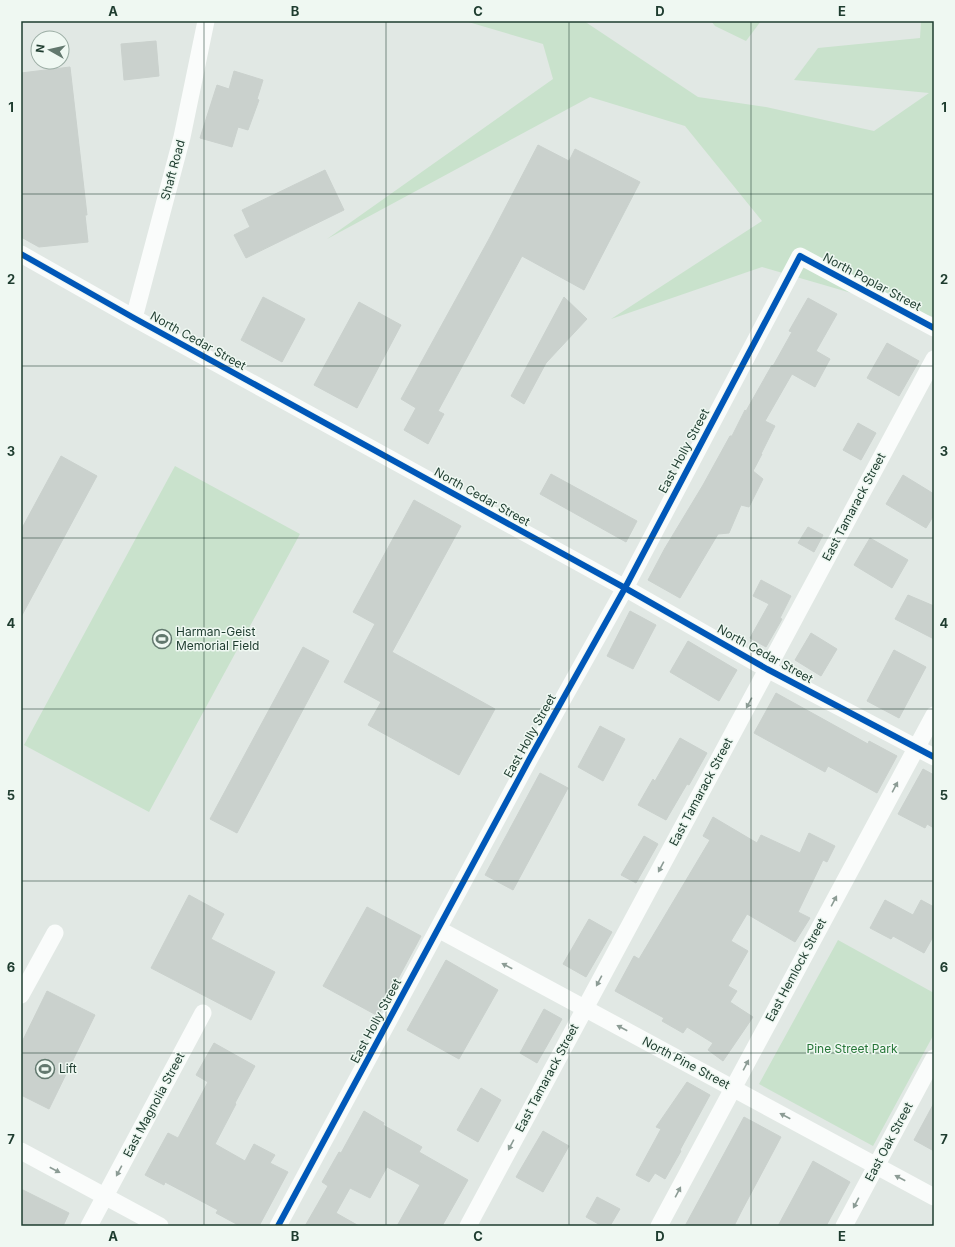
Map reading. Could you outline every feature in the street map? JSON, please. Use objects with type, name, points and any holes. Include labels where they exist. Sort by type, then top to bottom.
[{"type":"street","name":"Shaft Road","points":[[134,318],[182,137],[206,21]]},
{"type":"street","name":"North Cedar Street","points":[[21,254],[134,318],[625,588],[767,669],[934,757]]},
{"type":"street","name":"North Poplar Street","points":[[800,256],[934,328]]},
{"type":"street","name":"East Holly Street","points":[[278,1226],[534,751],[625,588],[800,256]]},
{"type":"street","name":"East Tamarack Street","points":[[468,1226],[934,358]]},
{"type":"street","name":"East Hemlock Street","points":[[659,1226],[934,715]]},
{"type":"street","name":"North Pine Street","points":[[438,928],[934,1197]]},
{"type":"street","points":[[21,995],[55,933]]},
{"type":"street","name":"East Magnolia Street","points":[[89,1226],[204,1013]]},
{"type":"street","name":"East Oak Street","points":[[844,1226],[934,1058]]},
{"type":"street","points":[[21,1151],[160,1226]]},
{"type":"green space","points":[[465,21],[584,21],[698,97],[766,107],[874,131],[929,93],[794,80],[818,48],[920,38],[921,21],[934,21],[934,317],[762,267],[611,319],[762,221],[685,126],[590,97],[327,239],[553,79],[543,44]]},
{"type":"green space","points":[[711,21],[761,21],[746,41],[715,26]]},
{"type":"green space","name":"Harman-Geist Memorial Field","points":[[175,466],[300,534],[149,812],[24,745]]},
{"type":"green space","name":"Pine Street Park","points":[[838,940],[934,993],[934,1034],[873,1146],[759,1084]]},
{"type":"building","points":[[156,41],[159,76],[124,80],[121,44]]},
{"type":"building","points":[[70,67],[87,215],[85,215],[88,242],[39,247],[21,237],[21,73],[46,70],[70,70]]},
{"type":"building","points":[[234,71],[263,80],[257,99],[259,100],[248,130],[238,127],[232,147],[200,138],[217,85],[229,89]]},
{"type":"building","points":[[538,145],[569,161],[575,149],[640,182],[584,290],[522,256],[438,411],[444,414],[428,444],[404,430],[416,408],[401,399],[489,239]]},
{"type":"building","points":[[325,170],[344,210],[246,258],[234,235],[250,227],[242,210]]},
{"type":"building","points":[[263,297],[305,319],[282,362],[241,340]]},
{"type":"building","points":[[564,297],[587,319],[546,363],[524,404],[511,396]]},
{"type":"building","points":[[808,298],[837,314],[816,351],[830,359],[815,387],[792,374],[765,421],[775,426],[753,471],[763,479],[749,507],[741,505],[729,533],[718,534],[680,598],[648,580],[730,436],[732,436],[745,410],[746,411],[772,365],[773,366],[792,332],[789,331]]},
{"type":"building","points":[[359,302],[401,325],[357,408],[314,385]]},
{"type":"building","points":[[887,343],[919,361],[899,396],[867,378]]},
{"type":"building","points":[[858,423],[876,433],[861,460],[843,450]]},
{"type":"building","points":[[61,456],[97,476],[21,617],[21,530]]},
{"type":"building","points":[[551,474],[637,521],[626,542],[540,494]]},
{"type":"building","points":[[903,475],[934,494],[934,515],[926,528],[886,504]]},
{"type":"building","points":[[414,500],[461,526],[392,652],[495,709],[459,775],[368,725],[381,702],[344,682],[375,624],[353,612]]},
{"type":"building","points":[[808,527],[823,535],[814,552],[798,543]]},
{"type":"building","points":[[870,538],[908,560],[892,588],[854,565]]},
{"type":"building","points":[[761,580],[791,596],[780,618],[782,619],[766,647],[750,638],[769,604],[753,596]]},
{"type":"building","points":[[908,595],[934,606],[934,639],[895,619]]},
{"type":"building","points":[[630,611],[656,625],[633,669],[607,656]]},
{"type":"building","points":[[811,633],[837,649],[821,676],[795,660]]},
{"type":"building","points":[[688,641],[737,670],[719,701],[670,672]]},
{"type":"building","points":[[303,647],[329,661],[237,833],[210,819]]},
{"type":"building","points":[[894,650],[926,667],[899,718],[867,701]]},
{"type":"building","points":[[776,693],[868,744],[869,741],[897,756],[877,793],[828,766],[825,772],[754,733]]},
{"type":"building","points":[[600,726],[625,739],[603,781],[578,767]]},
{"type":"building","points":[[680,738],[707,753],[689,785],[687,784],[666,820],[638,805],[653,779],[655,781]]},
{"type":"building","points":[[923,769],[934,775],[934,828],[927,824],[925,828],[898,814]]},
{"type":"building","points":[[540,773],[568,788],[513,890],[485,875]]},
{"type":"building","points":[[713,817],[757,843],[761,835],[800,853],[809,833],[835,846],[827,862],[823,860],[798,912],[810,918],[795,942],[747,914],[731,941],[748,951],[728,986],[737,991],[730,1002],[753,1017],[723,1061],[708,1050],[713,1043],[687,1027],[683,1033],[662,1021],[664,1018],[615,991],[634,956],[639,959],[710,840],[703,836]]},
{"type":"building","points":[[644,836],[658,844],[636,883],[621,875]]},
{"type":"building","points":[[189,895],[224,914],[211,939],[275,972],[251,1020],[151,968]]},
{"type":"building","points":[[885,900],[913,915],[921,900],[934,907],[934,935],[924,953],[893,936],[891,939],[870,928]]},
{"type":"building","points":[[367,907],[421,936],[378,1016],[323,986]]},
{"type":"building","points":[[589,919],[612,932],[586,977],[563,964]]},
{"type":"building","points":[[446,960],[498,990],[459,1059],[407,1030]]},
{"type":"building","name":"Lift","points":[[47,991],[95,1015],[49,1109],[21,1095],[21,1044]]},
{"type":"building","points":[[544,1009],[562,1019],[537,1063],[520,1053]]},
{"type":"building","points":[[214,1043],[255,1066],[215,1144],[245,1161],[254,1144],[275,1155],[270,1163],[288,1172],[259,1226],[240,1226],[216,1213],[218,1210],[165,1182],[164,1185],[145,1175],[168,1133],[178,1138],[208,1082],[196,1075]]},
{"type":"building","points":[[687,1082],[710,1095],[665,1179],[655,1173],[649,1182],[636,1175],[661,1129],[656,1127]]},
{"type":"building","points":[[481,1088],[501,1100],[478,1142],[457,1130]]},
{"type":"building","points":[[934,1103],[934,1151],[914,1140]]},
{"type":"building","points":[[364,1111],[384,1123],[383,1125],[422,1147],[419,1152],[468,1180],[442,1226],[397,1226],[420,1185],[387,1167],[370,1198],[350,1188],[336,1213],[359,1226],[305,1226],[328,1186],[322,1182],[339,1152],[341,1153]]},
{"type":"building","points":[[744,1117],[781,1137],[734,1226],[685,1226]]},
{"type":"building","points":[[543,1131],[569,1146],[543,1192],[516,1177]]},
{"type":"building","points":[[813,1161],[850,1182],[826,1226],[778,1226]]},
{"type":"building","points":[[21,1189],[69,1213],[63,1226],[21,1226]]},
{"type":"building","points":[[597,1197],[620,1209],[610,1226],[602,1226],[586,1217]]},
{"type":"cycle path","points":[[21,254],[134,318],[625,588],[767,669],[934,757]]},
{"type":"cycle path","points":[[278,1226],[530,758],[625,588],[800,256],[934,328]]},
{"type":"place","name":"Harman-Geist Memorial Field","points":[[162,639]]},
{"type":"place","name":"Lift","points":[[45,1069]]}]
